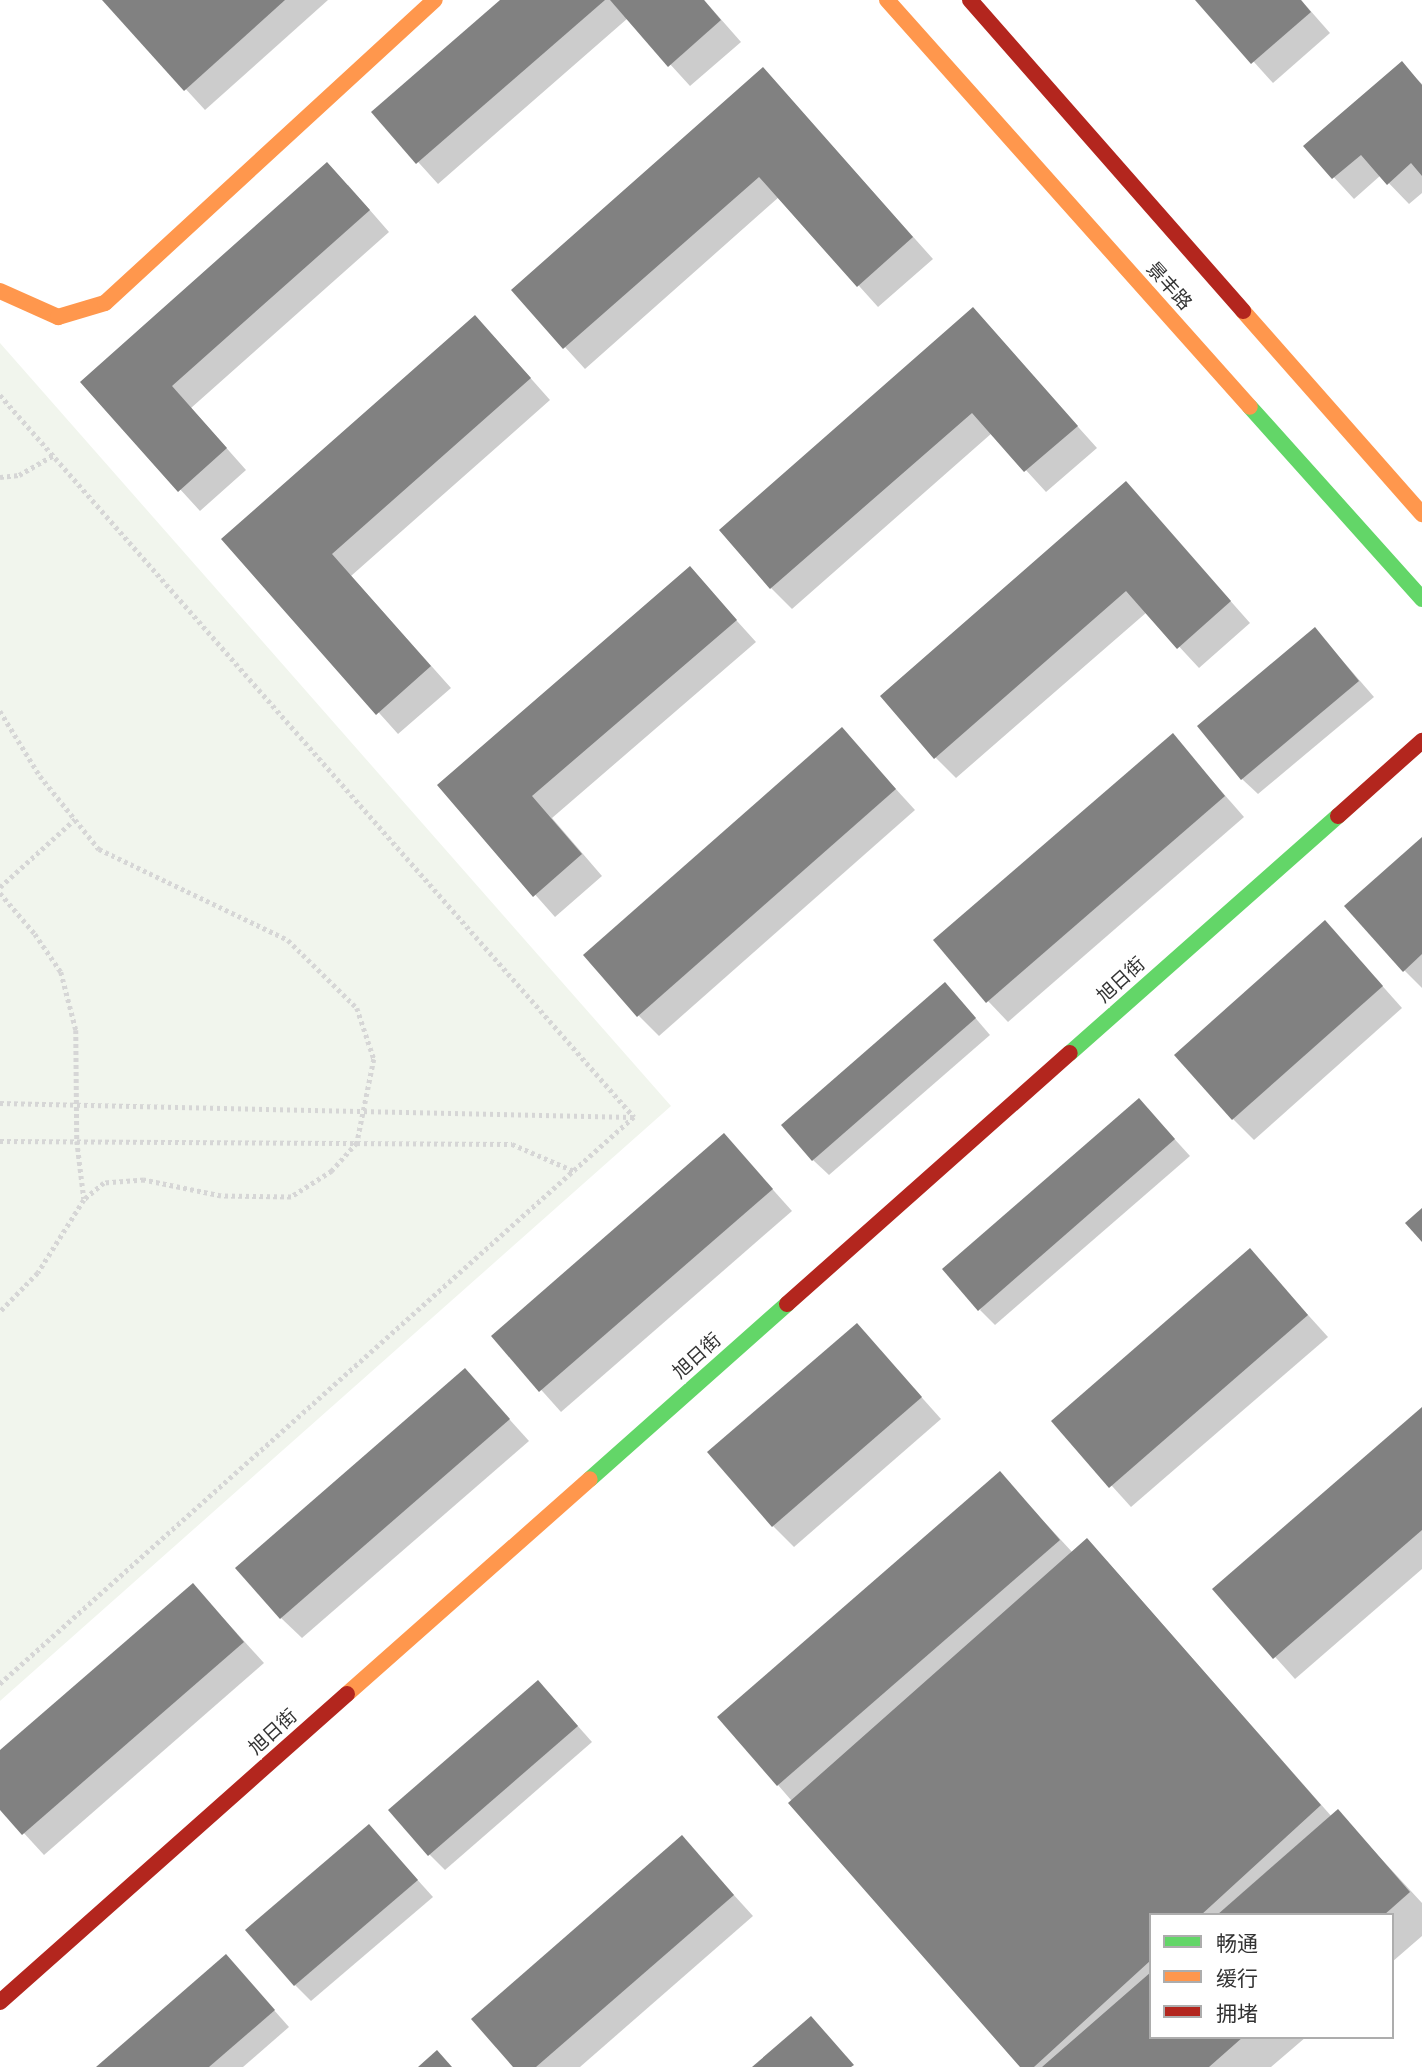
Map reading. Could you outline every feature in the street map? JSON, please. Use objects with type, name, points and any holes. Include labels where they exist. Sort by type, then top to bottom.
[{"type":"main road","points":[[0,290],[58,317],[106,303],[435,0]]},
{"type":"main road","name":"景丰路","points":[[887,0],[1422,599]]},
{"type":"main road","name":"景丰路","points":[[970,0],[1422,514]]},
{"type":"main road","name":"旭日街","points":[[0,2001],[1422,741]]},
{"type":"path","points":[[0,395],[634,1117]]},
{"type":"path","points":[[0,477],[19,475],[53,456]]},
{"type":"path","points":[[0,711],[40,776],[99,849],[288,940],[357,1008],[374,1059],[366,1111],[356,1143],[332,1171],[291,1196],[221,1196],[144,1180],[104,1183],[84,1200],[38,1273],[0,1312]]},
{"type":"path","points":[[0,887],[75,819]]},
{"type":"path","points":[[0,893],[35,934],[61,972],[76,1030],[77,1141],[84,1200]]},
{"type":"path","points":[[0,1103],[634,1117]]},
{"type":"path","points":[[0,1684],[634,1117]]},
{"type":"path","points":[[0,1141],[512,1144],[574,1171]]},
{"type":"shaded area","points":[[0,343],[671,1106],[0,1701]]},
{"type":"building","points":[[102,0],[285,0],[184,91]]},
{"type":"building","points":[[500,0],[605,0],[416,164],[371,112]]},
{"type":"building","points":[[610,0],[704,0],[721,20],[668,67]]},
{"type":"building","points":[[1195,0],[1301,0],[1311,12],[1251,64]]},
{"type":"building","points":[[1402,61],[1422,85],[1422,176],[1411,163],[1387,185],[1361,155],[1332,179],[1303,146]]},
{"type":"building","points":[[763,67],[913,237],[857,287],[759,177],[563,349],[511,290]]},
{"type":"building","points":[[327,162],[370,210],[172,386],[227,448],[178,492],[80,382]]},
{"type":"building","points":[[973,307],[1078,426],[1024,472],[972,413],[770,589],[719,530]]},
{"type":"building","points":[[475,315],[531,378],[332,554],[431,666],[376,715],[221,539]]},
{"type":"building","points":[[1126,481],[1231,601],[1177,649],[1126,591],[934,759],[880,696]]},
{"type":"building","points":[[690,566],[737,620],[532,796],[582,854],[533,897],[437,785]]},
{"type":"building","points":[[1315,627],[1359,681],[1241,780],[1197,726]]},
{"type":"building","points":[[842,727],[896,789],[637,1017],[583,955]]},
{"type":"building","points":[[1173,733],[1225,796],[986,1003],[933,940]]},
{"type":"building","points":[[1422,837],[1422,954],[1403,972],[1344,906]]},
{"type":"building","points":[[1325,920],[1383,986],[1232,1120],[1174,1055]]},
{"type":"building","points":[[945,982],[976,1018],[812,1161],[781,1125]]},
{"type":"building","points":[[1139,1098],[1175,1139],[978,1311],[942,1269]]},
{"type":"building","points":[[724,1133],[773,1189],[539,1392],[491,1336]]},
{"type":"building","points":[[1422,1208],[1422,1242],[1405,1223]]},
{"type":"building","points":[[1250,1248],[1308,1315],[1109,1488],[1051,1421]]},
{"type":"building","points":[[857,1323],[922,1397],[772,1527],[707,1452]]},
{"type":"building","points":[[465,1368],[510,1419],[280,1619],[235,1568]]},
{"type":"building","points":[[1422,1407],[1422,1530],[1273,1659],[1212,1589]]},
{"type":"building","points":[[1000,1471],[1060,1540],[777,1786],[717,1717]]},
{"type":"building","points":[[1087,1538],[1321,1805],[1203,1913],[1149,1913],[1149,1962],[1034,2067],[1020,2067],[788,1803]]},
{"type":"building","points":[[193,1583],[244,1642],[22,1835],[0,1810],[0,1750]]},
{"type":"building","points":[[538,1680],[578,1726],[428,1856],[388,1810]]},
{"type":"building","points":[[1338,1809],[1410,1892],[1386,1913],[1219,1913]]},
{"type":"building","points":[[369,1824],[418,1880],[294,1986],[245,1930]]},
{"type":"building","points":[[682,1835],[734,1895],[536,2067],[513,2067],[471,2019]]},
{"type":"building","points":[[226,1954],[275,2010],[209,2067],[96,2067]]},
{"type":"building","points":[[1149,1974],[1149,2039],[1241,2039],[1209,2067],[1042,2067]]},
{"type":"building","points":[[811,2016],[854,2065],[752,2067]]},
{"type":"building","points":[[437,2050],[452,2067],[418,2067]]},
{"type":"traffic: fast","points":[[1250,407],[1422,599]]},
{"type":"traffic: fast","points":[[1070,1053],[1338,816]]},
{"type":"traffic: fast","points":[[590,1479],[787,1304]]},
{"type":"traffic: slow","points":[[0,291],[58,317],[105,303],[435,0]]},
{"type":"traffic: slow","points":[[887,0],[1250,407]]},
{"type":"traffic: slow","points":[[1243,311],[1422,514]]},
{"type":"traffic: slow","points":[[347,1694],[590,1479]]},
{"type":"traffic: jam","points":[[970,0],[1243,311]]},
{"type":"traffic: jam","points":[[1338,816],[1422,741]]},
{"type":"traffic: jam","points":[[787,1304],[1070,1053]]},
{"type":"traffic: jam","points":[[0,2002],[347,1694]]}]
